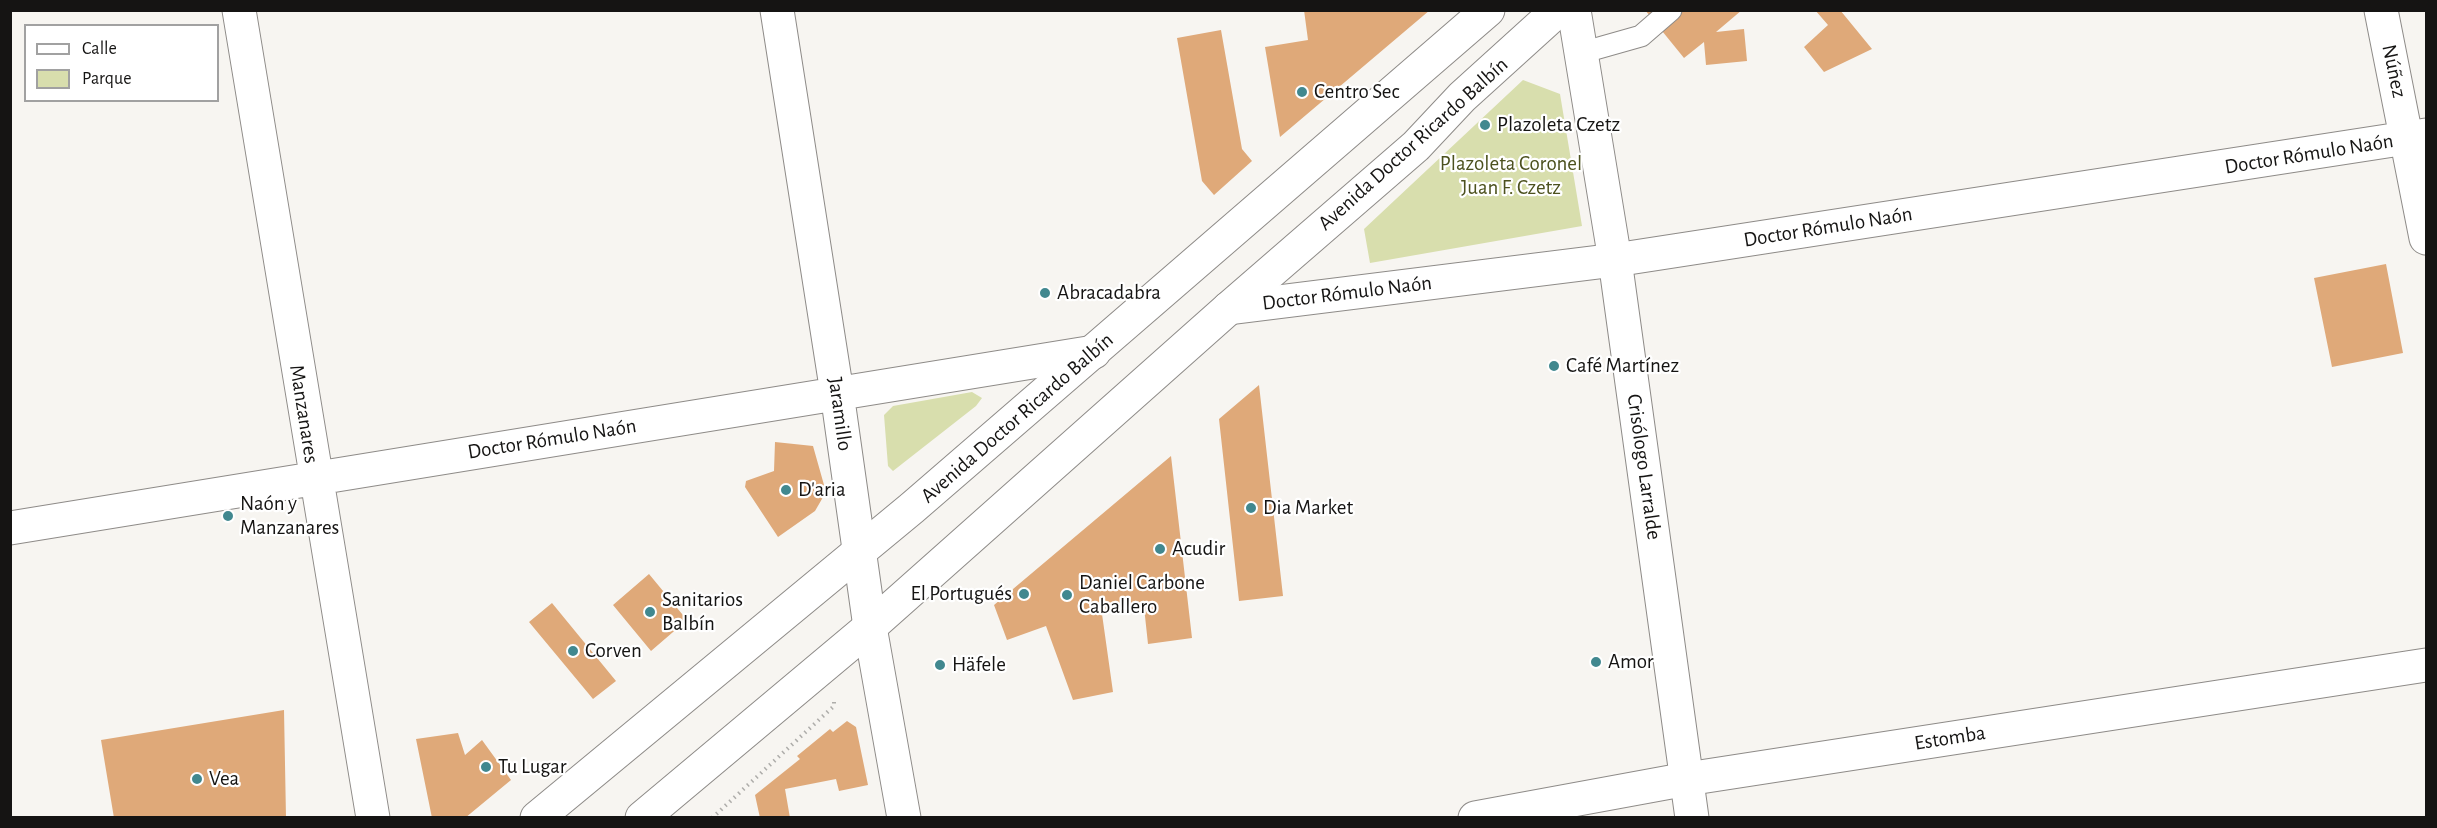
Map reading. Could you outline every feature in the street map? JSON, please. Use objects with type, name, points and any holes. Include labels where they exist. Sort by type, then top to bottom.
[{"type":"street","name":"Manzanares","points":[[239,10],[373,818]]},
{"type":"street","name":"Jaramillo","points":[[777,10],[837,393],[870,627],[904,818]]},
{"type":"street","name":"Avenida Doctor Ricardo Balbín","points":[[537,818],[859,552],[1488,10]]},
{"type":"street","name":"Avenida Doctor Ricardo Balbín","points":[[642,818],[870,627],[1229,308],[1416,146],[1462,97],[1558,10]]},
{"type":"street","name":"Crisólogo Larralde","points":[[1574,10],[1615,260],[1692,818]]},
{"type":"street","name":"Núñez","points":[[2382,10],[2417,137],[2427,238]]},
{"type":"street","name":"Doctor Rómulo Naón","points":[[1229,308],[1615,260],[2417,137]]},
{"type":"street","name":"Doctor Rómulo Naón","points":[[10,528],[1094,351]]},
{"type":"street","name":"Estomba","points":[[1475,818],[1687,779],[2427,665]]},
{"type":"lane","points":[[1581,53],[1641,36],[1671,10]]},
{"type":"path","points":[[712,818],[834,706]]},
{"type":"green space","name":"Plazoleta Coronel Juan F. Czetz","points":[[1523,80],[1560,94],[1582,226],[1370,263],[1364,229]]},
{"type":"green space","points":[[972,392],[982,398],[976,406],[893,471],[888,466],[884,415],[893,406]]},
{"type":"building","name":"Centro Sec","points":[[1304,10],[1430,10],[1280,137],[1265,47],[1308,40]]},
{"type":"building","points":[[1645,10],[1742,10],[1716,32],[1744,29],[1747,61],[1706,65],[1704,42],[1684,58]]},
{"type":"building","points":[[1815,10],[1840,10],[1872,49],[1824,72],[1804,47],[1828,25]]},
{"type":"building","points":[[1221,30],[1242,149],[1252,161],[1214,195],[1202,181],[1177,38]]},
{"type":"building","points":[[2386,264],[2403,353],[2332,367],[2314,278]]},
{"type":"building","name":"Dia Market","points":[[1259,385],[1283,596],[1239,601],[1219,419]]},
{"type":"building","name":"D'aria","points":[[775,442],[813,446],[826,492],[815,511],[778,537],[745,487],[746,481],[774,471]]},
{"type":"building","points":[[1171,456],[1192,638],[1148,644],[1144,607],[1102,614],[1113,692],[1073,700],[1046,626],[1007,640],[994,605]]},
{"type":"building","name":"Sanitarios Balbín","points":[[649,574],[687,620],[651,651],[613,605]]},
{"type":"building","name":"Corven","points":[[552,603],[616,681],[593,699],[529,622]]},
{"type":"building","name":"Vea","points":[[284,710],[286,818],[114,818],[101,740]]},
{"type":"building","points":[[847,721],[856,727],[868,785],[839,791],[836,779],[785,789],[790,818],[760,818],[755,795],[800,759],[797,756],[830,729],[833,732]]},
{"type":"building","points":[[458,733],[465,755],[482,740],[511,780],[465,818],[432,818],[416,739]]},
{"type":"place","name":"Centro Sec","points":[[1302,92]]},
{"type":"place","name":"Plazoleta Czetz","points":[[1485,125]]},
{"type":"place","name":"Abracadabra","points":[[1045,293]]},
{"type":"place","name":"Café Martínez","points":[[1554,366]]},
{"type":"place","name":"D'aria","points":[[786,490]]},
{"type":"place","name":"Dia Market","points":[[1251,508]]},
{"type":"place","name":"Naón y Manzanares","points":[[228,516]]},
{"type":"place","name":"Acudir","points":[[1160,549]]},
{"type":"place","name":"El Portugués","points":[[1024,594]]},
{"type":"place","name":"Daniel Carbone Caballero","points":[[1067,595]]},
{"type":"place","name":"Sanitarios Balbín","points":[[650,612]]},
{"type":"place","name":"Corven","points":[[573,651]]},
{"type":"place","name":"Amor","points":[[1596,662]]},
{"type":"place","name":"Häfele","points":[[940,665]]},
{"type":"place","name":"Tu Lugar","points":[[486,767]]},
{"type":"place","name":"Vea","points":[[197,779]]}]
